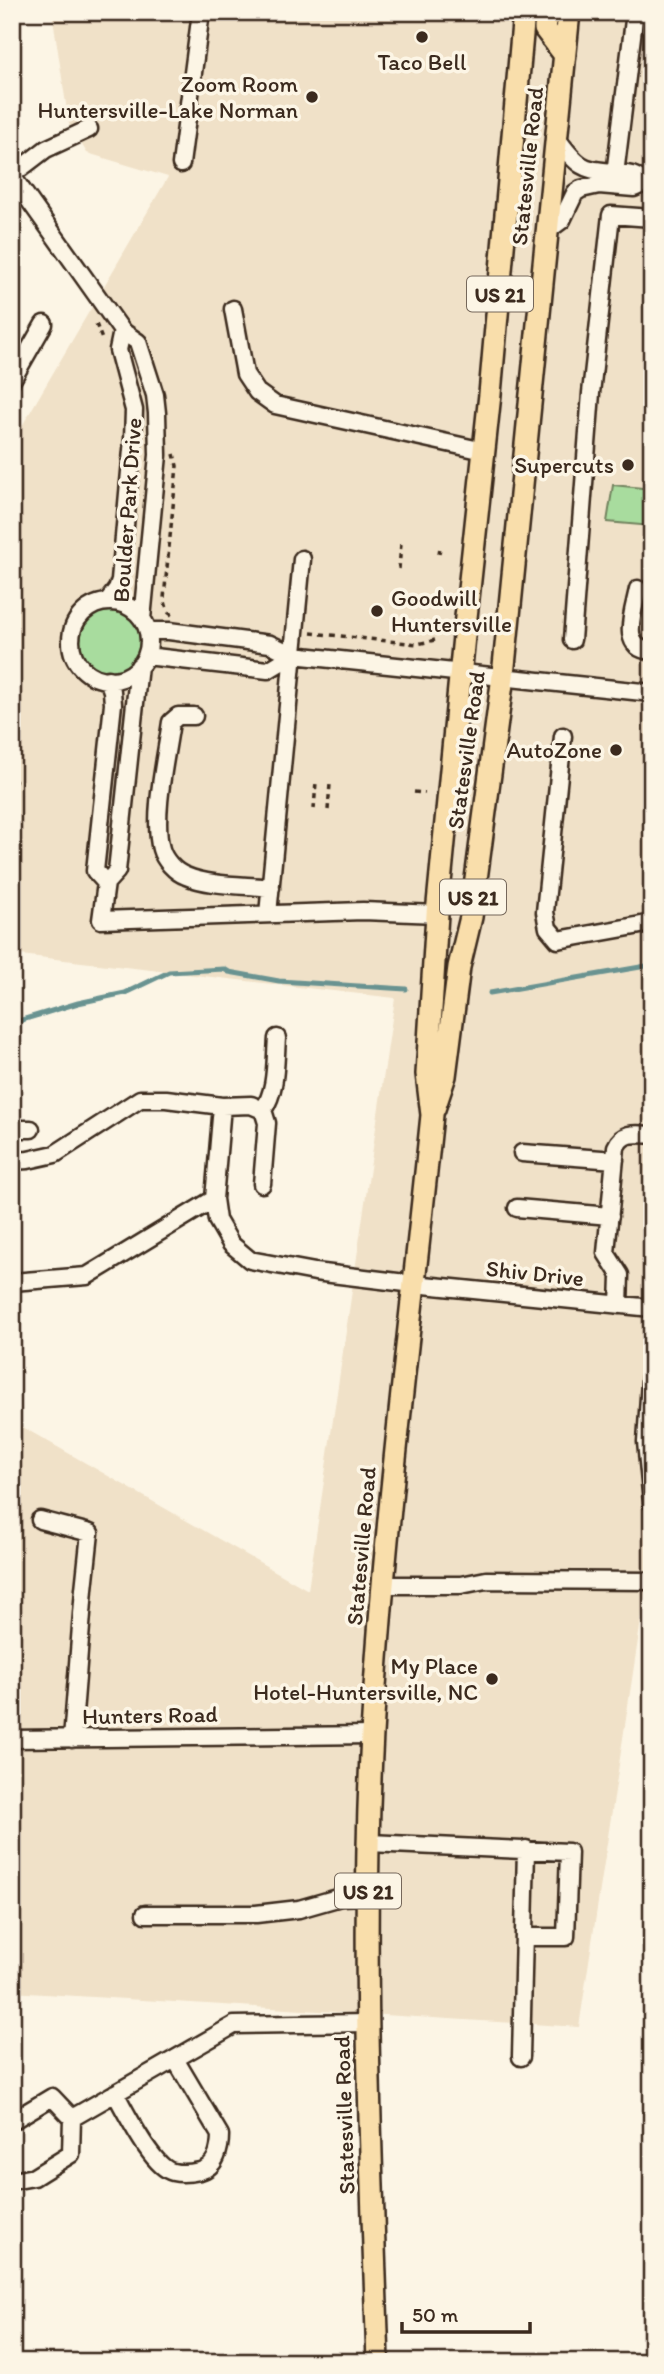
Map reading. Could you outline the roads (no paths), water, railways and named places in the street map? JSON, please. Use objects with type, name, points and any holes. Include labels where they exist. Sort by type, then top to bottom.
[{"type":"main road","name":"Statesville Road","points":[[432,1115],[427,1074],[437,914],[484,451],[524,12]]},
{"type":"main road","points":[[546,12],[545,29],[565,54]]},
{"type":"main road","name":"Statesville Road","points":[[378,2362],[368,2023],[368,1896],[372,1735],[384,1585],[432,1115],[445,1076],[458,967],[471,917],[503,676],[569,12]]},
{"type":"street","points":[[181,164],[201,12]]},
{"type":"street","points":[[615,174],[635,12]]},
{"type":"street","points":[[12,176],[46,149],[89,129]]},
{"type":"street","points":[[556,137],[575,162],[586,169],[635,176],[648,183]]},
{"type":"street","name":"Boulder Park Drive","points":[[12,176],[122,331],[138,342],[152,385],[157,413],[158,455],[145,625]]},
{"type":"street","points":[[547,231],[562,220],[575,192],[581,189],[599,185],[634,188],[648,183]]},
{"type":"street","points":[[572,640],[591,393],[611,215],[652,218]]},
{"type":"street","points":[[233,309],[246,374],[257,392],[275,405],[484,451]]},
{"type":"street","points":[[12,380],[44,324]]},
{"type":"street","name":"Boulder Park Drive","points":[[107,602],[120,580],[134,439],[134,410],[118,350],[122,331]]},
{"type":"street","points":[[268,914],[302,559]]},
{"type":"street","points":[[638,589],[630,635],[638,649],[652,651]]},
{"type":"street","points":[[293,655],[268,670],[143,661],[119,678],[108,679],[85,671],[77,662],[72,650],[71,636],[78,617],[94,605],[107,602],[126,606],[145,625],[169,631],[271,644],[293,655],[652,693]]},
{"type":"street","points":[[145,625],[149,645],[143,661],[117,871],[106,883],[101,919],[363,911],[437,914]]},
{"type":"street","points":[[106,883],[95,871],[113,704],[113,691],[108,679]]},
{"type":"street","points":[[194,716],[178,716],[172,722],[158,833],[161,853],[173,868],[184,876],[271,887]]},
{"type":"street","points":[[563,736],[545,912],[548,928],[558,940],[652,923]]},
{"type":"street","points":[[263,1110],[270,1101],[273,1088],[277,1038]]},
{"type":"street","points":[[12,1161],[55,1154],[140,1099],[166,1099],[222,1106],[251,1105],[263,1110]]},
{"type":"street","points":[[12,1282],[87,1276],[214,1199],[222,1106]]},
{"type":"street","points":[[262,1184],[267,1123],[263,1110]]},
{"type":"street","points":[[12,1129],[31,1129]]},
{"type":"street","points":[[619,1305],[620,1275],[606,1253],[616,1147],[624,1136],[630,1134],[652,1135]]},
{"type":"street","points":[[522,1153],[615,1160]]},
{"type":"street","name":"Shiv Drive","points":[[214,1199],[216,1220],[231,1244],[250,1260],[316,1272],[414,1284],[652,1308]]},
{"type":"street","points":[[517,1208],[610,1216]]},
{"type":"street","points":[[652,1352],[646,1442],[652,1503]]},
{"type":"street","points":[[40,1520],[90,1533],[72,1739]]},
{"type":"street","points":[[384,1585],[461,1585],[486,1580],[652,1581]]},
{"type":"street","name":"Hunters Road","points":[[12,1739],[372,1735]]},
{"type":"street","points":[[369,1843],[569,1852],[566,1937],[525,1937]]},
{"type":"street","points":[[522,2057],[526,1849]]},
{"type":"street","points":[[145,1914],[256,1914],[299,1909],[341,1897],[368,1896]]},
{"type":"street","points":[[72,2118],[234,2025],[368,2023]]},
{"type":"street","points":[[115,2093],[154,2159],[170,2172],[205,2170],[220,2149],[220,2135],[175,2059]]},
{"type":"street","points":[[12,2121],[52,2097],[72,2118],[71,2154],[34,2177],[12,2181]]},
{"type":"waterway","points":[[490,993],[652,965]]},
{"type":"waterway","points":[[12,1023],[78,1003],[125,993],[169,972],[224,969],[279,981],[406,989]]},
{"type":"place","name":"Taco Bell","points":[[422,37]]},
{"type":"place","name":"Zoom Room Huntersville-Lake Norman","points":[[312,97]]},
{"type":"place","name":"Supercuts","points":[[628,465]]},
{"type":"place","name":"Goodwill Huntersville","points":[[377,611]]},
{"type":"place","name":"AutoZone","points":[[616,750]]},
{"type":"place","name":"My Place Hotel-Huntersville, NC","points":[[492,1679]]}]
